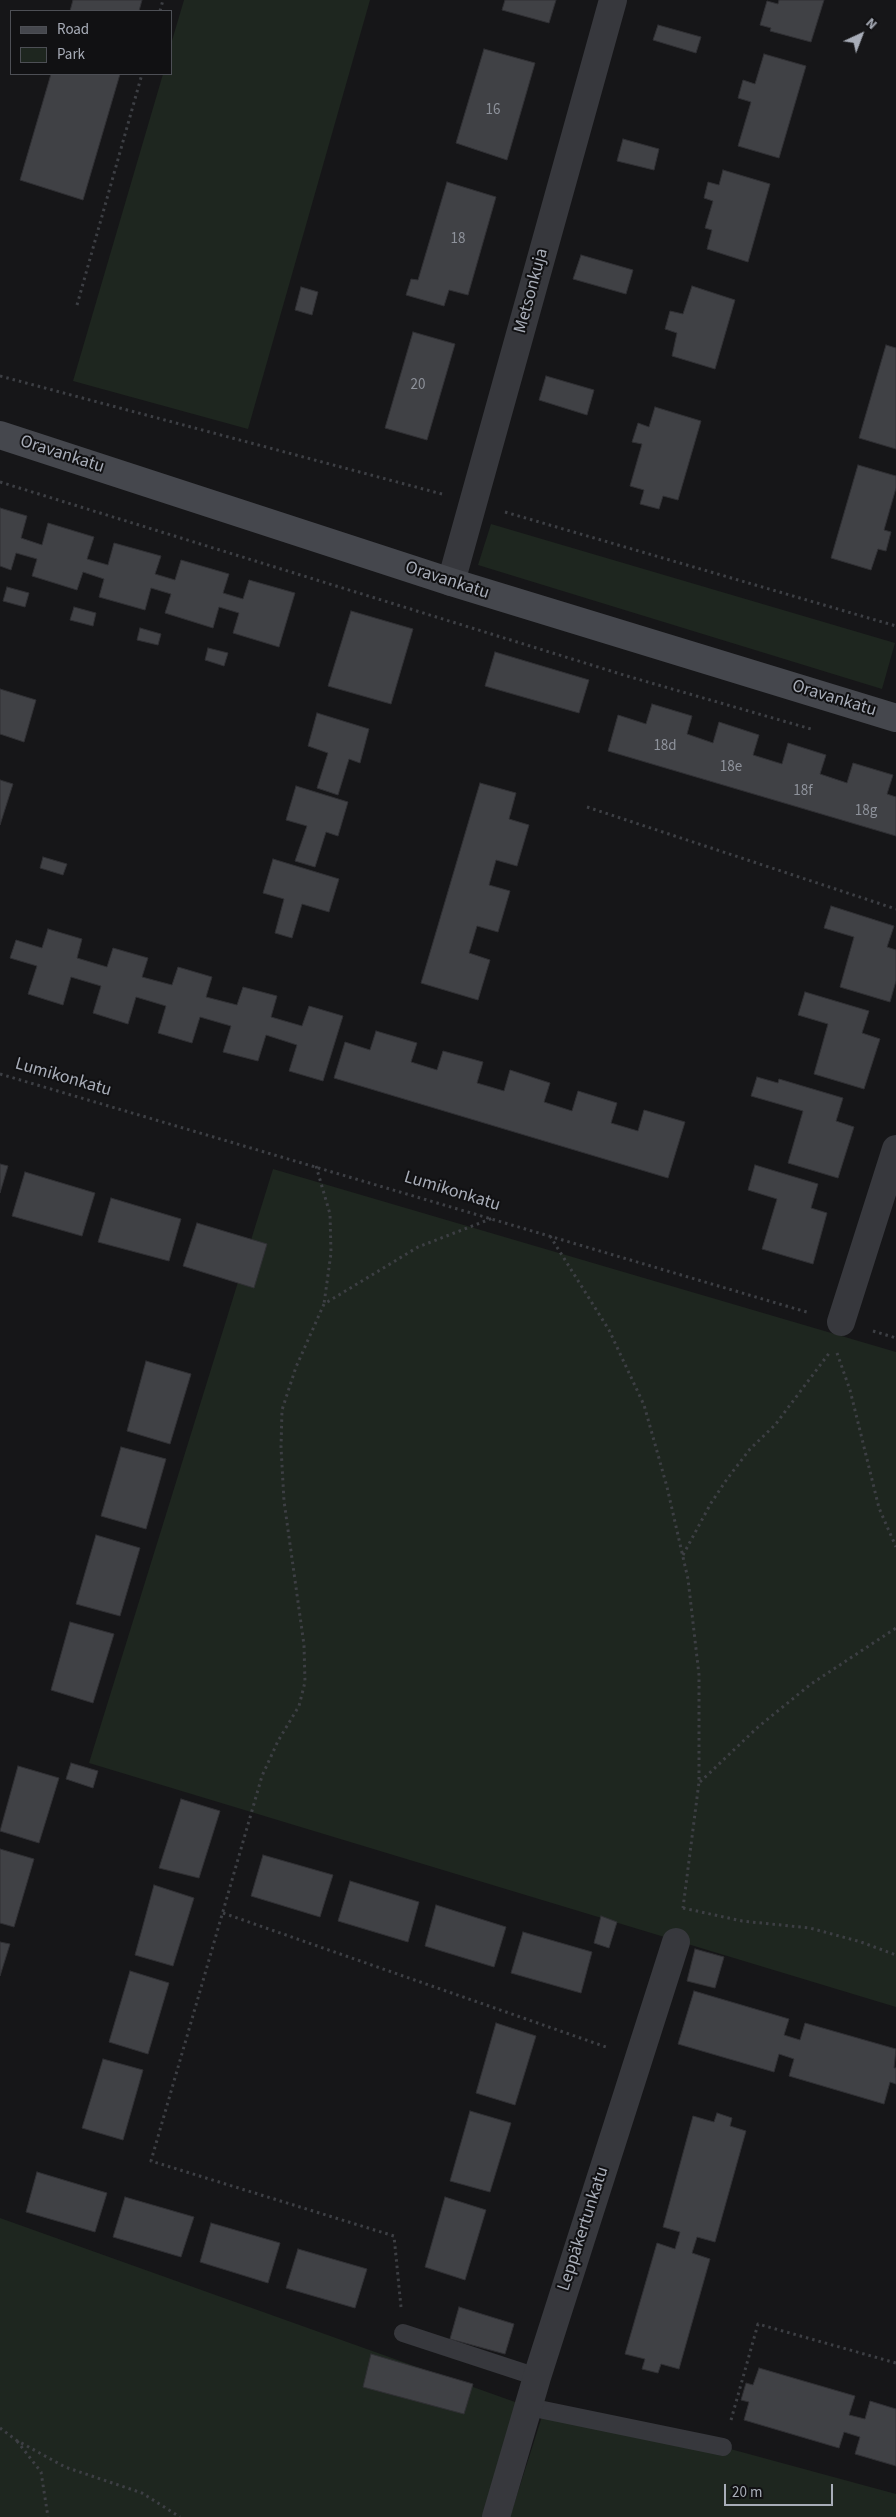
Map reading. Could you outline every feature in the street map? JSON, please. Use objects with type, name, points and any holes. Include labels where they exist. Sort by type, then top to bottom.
[{"type":"street","name":"Metsonkuja","points":[[451,582],[613,0]]},
{"type":"street","name":"Oravankatu","points":[[0,435],[451,582],[896,718]]},
{"type":"street","points":[[842,1322],[896,1150]]},
{"type":"street","name":"Leppäkertunkatu","points":[[496,2517],[530,2407],[537,2377],[676,1942]]},
{"type":"lane","points":[[403,2333],[537,2377]]},
{"type":"lane","points":[[530,2407],[724,2447]]},
{"type":"path","points":[[77,305],[142,75]]},
{"type":"path","points":[[0,376],[474,502],[896,626]]},
{"type":"path","points":[[0,482],[627,676],[819,732]]},
{"type":"path","points":[[587,807],[896,909]]},
{"type":"path","name":"Lumikonkatu","points":[[0,1074],[316,1165],[896,1338]]},
{"type":"path","points":[[316,1165],[330,1214],[331,1253],[324,1304],[296,1367],[282,1410],[284,1501],[304,1645],[305,1682],[298,1706],[278,1741],[262,1776],[151,2162],[394,2236],[403,2333]]},
{"type":"path","points":[[324,1304],[418,1247],[493,1218]]},
{"type":"path","points":[[550,1236],[608,1330],[644,1405],[667,1487],[688,1579],[699,1675],[699,1782],[683,1908],[676,1942]]},
{"type":"path","points":[[683,1556],[711,1503],[727,1479],[750,1449],[775,1425],[835,1346],[850,1390],[879,1508],[896,1547]]},
{"type":"path","points":[[699,1782],[758,1727],[811,1684],[896,1628]]},
{"type":"path","points":[[683,1908],[742,1920],[810,1928],[861,1942],[896,1955]]},
{"type":"path","points":[[223,1913],[638,2059]]},
{"type":"path","points":[[724,2447],[758,2324],[896,2363]]},
{"type":"path","points":[[0,2428],[16,2440],[65,2467],[142,2493],[180,2517]]},
{"type":"path","points":[[16,2440],[41,2472],[48,2517]]},
{"type":"green space","points":[[184,0],[370,0],[248,429],[73,381],[163,75],[172,75],[172,41]]},
{"type":"green space","points":[[491,524],[895,643],[882,689],[478,565]]},
{"type":"green space","points":[[273,1169],[896,1352],[896,2007],[89,1763]]},
{"type":"green space","points":[[0,2218],[529,2407],[496,2517],[0,2517]]},
{"type":"green space","points":[[544,2410],[723,2447],[896,2494],[896,2517],[510,2517]]},
{"type":"building","points":[[73,0],[142,0],[139,10],[70,10]]},
{"type":"building","points":[[505,0],[556,0],[549,23],[502,10]]},
{"type":"building","points":[[779,0],[824,0],[811,42],[770,31],[771,28],[760,25],[767,1],[778,4]]},
{"type":"building","points":[[658,25],[701,37],[696,53],[653,40]]},
{"type":"building","points":[[484,49],[535,63],[507,160],[456,143]]},
{"type":"building","points":[[764,54],[806,66],[779,158],[738,146],[751,102],[738,98],[743,80],[755,84]]},
{"type":"building","points":[[51,75],[120,75],[83,200],[20,180]]},
{"type":"building","points":[[623,139],[659,149],[654,170],[617,161]]},
{"type":"building","points":[[723,170],[770,184],[748,262],[707,249],[712,230],[705,228],[713,201],[704,198],[708,182],[719,185]]},
{"type":"building","points":[[447,182],[496,197],[468,295],[449,290],[444,306],[406,295],[411,279],[418,280]]},
{"type":"building","points":[[581,255],[633,270],[626,294],[573,279]]},
{"type":"building","points":[[692,286],[735,300],[715,369],[672,356],[677,333],[665,329],[670,311],[683,314]]},
{"type":"building","points":[[301,287],[318,292],[312,315],[295,310]]},
{"type":"building","points":[[413,332],[455,344],[427,440],[385,428]]},
{"type":"building","points":[[886,345],[896,348],[896,449],[859,438]]},
{"type":"building","points":[[546,376],[594,390],[587,415],[539,400]]},
{"type":"building","points":[[655,407],[701,421],[678,500],[663,496],[659,509],[640,504],[644,490],[630,486],[642,444],[632,442],[638,423],[649,427]]},
{"type":"building","points":[[858,465],[896,476],[896,488],[884,530],[891,532],[886,551],[878,549],[871,570],[831,558]]},
{"type":"building","points":[[0,508],[27,516],[21,538],[42,545],[48,523],[94,537],[87,559],[108,565],[114,543],[161,556],[155,574],[175,580],[181,560],[229,574],[223,593],[243,599],[249,580],[295,593],[279,647],[233,633],[239,613],[219,607],[213,628],[165,613],[171,594],[151,588],[145,610],[99,597],[104,579],[83,572],[77,590],[32,576],[37,559],[16,553],[11,570],[0,566]]},
{"type":"building","points":[[7,587],[29,593],[25,607],[3,601]]},
{"type":"building","points":[[74,607],[96,613],[93,626],[70,620]]},
{"type":"building","points":[[351,611],[413,629],[391,704],[328,686]]},
{"type":"building","points":[[140,628],[161,634],[158,645],[137,640]]},
{"type":"building","points":[[208,648],[228,653],[224,666],[205,660]]},
{"type":"building","points":[[495,652],[589,680],[579,713],[485,686]]},
{"type":"building","points":[[0,689],[36,700],[24,742],[0,734]]},
{"type":"building","points":[[652,704],[692,716],[687,734],[713,743],[719,722],[759,735],[753,755],[782,764],[788,743],[826,755],[820,774],[847,783],[853,763],[893,775],[887,794],[896,797],[896,836],[608,751],[618,715],[646,724]]},
{"type":"building","points":[[317,713],[369,729],[360,763],[349,759],[338,795],[317,788],[328,753],[308,746]]},
{"type":"building","points":[[0,780],[13,784],[0,825]]},
{"type":"building","points":[[480,783],[516,793],[509,819],[529,825],[517,866],[496,860],[489,885],[510,891],[498,932],[477,926],[469,953],[490,960],[478,1000],[421,983]]},
{"type":"building","points":[[296,786],[348,802],[338,836],[326,832],[315,867],[295,861],[307,826],[286,820]]},
{"type":"building","points":[[43,857],[67,864],[63,875],[40,868]]},
{"type":"building","points":[[273,859],[339,879],[329,912],[302,904],[292,938],[275,933],[284,899],[263,893]]},
{"type":"building","points":[[831,906],[894,926],[887,947],[896,950],[896,981],[890,1002],[840,987],[854,937],[824,928]]},
{"type":"building","points":[[48,929],[82,939],[77,958],[107,967],[113,948],[148,958],[142,977],[172,985],[178,967],[212,977],[206,997],[237,1005],[243,987],[277,996],[271,1017],[302,1026],[309,1006],[343,1016],[323,1081],[289,1071],[297,1045],[266,1035],[258,1061],[223,1052],[231,1026],[200,1017],[192,1043],[158,1033],[166,1006],[136,997],[128,1024],[93,1013],[101,986],[71,977],[63,1005],[28,994],[37,966],[10,958],[16,940],[42,948]]},
{"type":"building","points":[[805,992],[869,1011],[862,1033],[880,1039],[864,1089],[814,1074],[828,1024],[798,1015]]},
{"type":"building","points":[[376,1031],[417,1043],[411,1062],[437,1070],[443,1051],[483,1062],[477,1083],[504,1091],[510,1070],[550,1083],[544,1102],[572,1111],[578,1091],[617,1103],[611,1123],[638,1131],[644,1110],[685,1122],[668,1178],[334,1078],[345,1042],[370,1050]]},
{"type":"building","points":[[757,1077],[778,1083],[779,1079],[843,1098],[836,1121],[854,1127],[838,1178],[788,1163],[803,1111],[751,1096]]},
{"type":"building","points":[[0,1164],[8,1166],[0,1193]]},
{"type":"building","points":[[755,1165],[818,1184],[811,1208],[827,1213],[813,1264],[762,1249],[777,1199],[748,1190]]},
{"type":"building","points":[[25,1172],[95,1193],[82,1236],[12,1216]]},
{"type":"building","points":[[111,1198],[181,1219],[169,1261],[98,1242]]},
{"type":"building","points":[[197,1223],[267,1244],[254,1288],[183,1266]]},
{"type":"building","points":[[146,1361],[191,1374],[170,1444],[127,1431]]},
{"type":"building","points":[[121,1447],[166,1459],[146,1529],[101,1516]]},
{"type":"building","points":[[96,1535],[140,1548],[120,1616],[76,1604]]},
{"type":"building","points":[[70,1622],[114,1634],[93,1703],[51,1690]]},
{"type":"building","points":[[71,1763],[98,1771],[93,1788],[66,1779]]},
{"type":"building","points":[[18,1766],[59,1778],[39,1843],[0,1831]]},
{"type":"building","points":[[181,1799],[220,1811],[199,1878],[159,1868]]},
{"type":"building","points":[[0,1849],[34,1859],[14,1927],[0,1923]]},
{"type":"building","points":[[263,1855],[333,1875],[320,1917],[251,1896]]},
{"type":"building","points":[[350,1881],[419,1902],[408,1942],[338,1921]]},
{"type":"building","points":[[154,1885],[194,1898],[173,1966],[135,1955]]},
{"type":"building","points":[[436,1905],[506,1927],[494,1967],[425,1946]]},
{"type":"building","points":[[601,1916],[617,1922],[609,1948],[594,1943]]},
{"type":"building","points":[[523,1932],[592,1952],[581,1993],[511,1973]]},
{"type":"building","points":[[0,1942],[10,1944],[0,1976]]},
{"type":"building","points":[[695,1949],[724,1957],[715,1988],[687,1981]]},
{"type":"building","points":[[130,1971],[169,1983],[148,2054],[109,2042]]},
{"type":"building","points":[[694,1991],[789,2019],[784,2035],[800,2040],[805,2023],[896,2049],[894,2068],[896,2068],[896,2084],[890,2082],[884,2104],[789,2076],[794,2059],[779,2054],[774,2072],[678,2044]]},
{"type":"building","points":[[496,2023],[536,2036],[515,2105],[476,2093]]},
{"type":"building","points":[[103,2059],[143,2070],[123,2140],[82,2128]]},
{"type":"building","points":[[470,2111],[511,2123],[490,2192],[450,2181]]},
{"type":"building","points":[[717,2113],[732,2118],[730,2126],[746,2131],[715,2242],[697,2237],[692,2253],[710,2259],[679,2369],[661,2364],[658,2373],[642,2369],[645,2359],[625,2354],[657,2243],[675,2249],[680,2232],[663,2227],[693,2116],[714,2122]]},
{"type":"building","points":[[37,2172],[107,2193],[95,2232],[26,2212]]},
{"type":"building","points":[[125,2197],[194,2217],[181,2257],[113,2237]]},
{"type":"building","points":[[445,2197],[486,2210],[465,2280],[425,2267]]},
{"type":"building","points":[[211,2223],[280,2243],[268,2283],[200,2262]]},
{"type":"building","points":[[298,2249],[367,2269],[355,2308],[286,2288]]},
{"type":"building","points":[[459,2307],[514,2324],[505,2354],[450,2339]]},
{"type":"building","points":[[371,2354],[473,2384],[464,2414],[363,2387]]},
{"type":"building","points":[[759,2368],[855,2396],[849,2415],[865,2419],[870,2401],[896,2409],[896,2466],[855,2454],[860,2437],[844,2432],[839,2448],[744,2420],[749,2402],[741,2400],[746,2383],[753,2385]]}]
